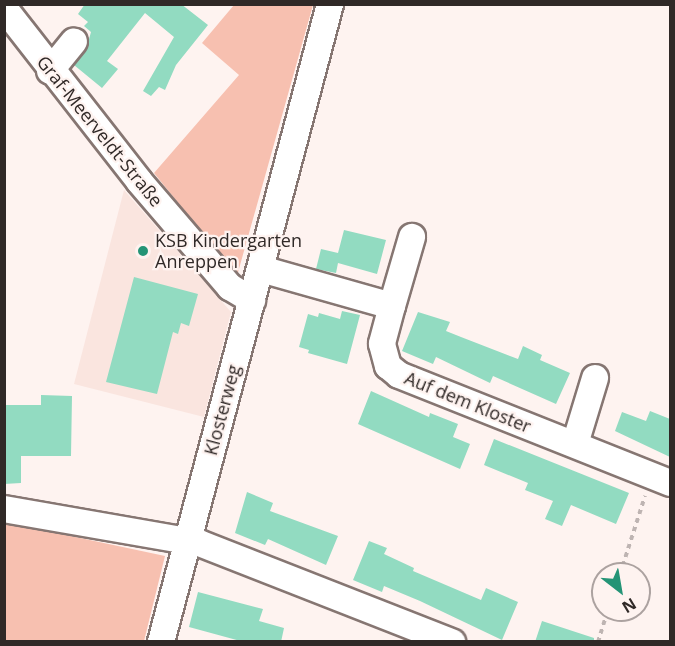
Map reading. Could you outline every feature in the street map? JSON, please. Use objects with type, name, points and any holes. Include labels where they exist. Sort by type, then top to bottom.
[{"type":"street","name":"Klosterweg","points":[[161,642],[330,4]]},
{"type":"street","name":"Graf-Meerveldt-Straße","points":[[4,8],[50,71],[230,287],[252,300]]},
{"type":"street","points":[[50,71],[74,41]]},
{"type":"street","name":"Auf dem Kloster","points":[[412,237],[382,344],[393,371],[661,479]]},
{"type":"street","points":[[261,269],[392,306]]},
{"type":"street","points":[[575,444],[595,378]]},
{"type":"street","points":[[4,509],[188,543],[199,543],[401,632],[452,642]]},
{"type":"path","points":[[625,562],[661,479]]},
{"type":"path","points":[[598,642],[604,622]]},
{"type":"shaded area","points":[[234,5],[313,5],[237,276],[154,173],[239,75],[202,43]]},
{"type":"shaded area","name":"KSB Kindergarten Anreppen","points":[[124,190],[231,312],[204,417],[74,384]]},
{"type":"shaded area","points":[[5,522],[165,556],[144,641],[5,642]]},
{"type":"building","points":[[85,4],[181,4],[208,25],[176,65],[165,90],[159,87],[151,96],[143,91],[174,37],[145,13],[107,61],[118,69],[102,88],[74,65],[86,50],[91,32],[84,26],[88,22],[78,14]]},
{"type":"building","points":[[344,230],[386,240],[377,274],[338,263],[336,273],[316,269],[321,249],[338,253]]},
{"type":"building","points":[[134,277],[198,294],[189,326],[181,323],[178,334],[173,332],[157,394],[106,382]]},
{"type":"building","points":[[342,311],[360,315],[347,364],[308,353],[309,350],[299,347],[308,314],[318,317],[319,313],[340,319]]},
{"type":"building","points":[[418,312],[450,322],[446,331],[518,359],[523,346],[542,355],[540,360],[570,373],[556,404],[493,376],[490,383],[436,357],[433,364],[402,351]]},
{"type":"building","points":[[371,391],[429,417],[430,413],[458,424],[453,437],[470,444],[460,469],[358,424]]},
{"type":"building","points":[[41,395],[72,396],[71,456],[21,456],[21,483],[4,484],[4,405],[41,405]]},
{"type":"building","points":[[650,411],[670,419],[670,457],[615,431],[622,412],[646,421]]},
{"type":"building","points":[[494,439],[629,493],[616,524],[571,505],[562,526],[545,519],[553,501],[525,490],[528,483],[484,465]]},
{"type":"building","points":[[247,492],[273,503],[270,511],[338,536],[326,565],[268,539],[265,545],[235,533]]},
{"type":"building","points":[[369,541],[387,548],[384,554],[414,568],[413,571],[481,600],[486,588],[518,602],[502,640],[384,586],[382,592],[353,580]]},
{"type":"building","points":[[198,592],[263,609],[259,621],[284,628],[281,642],[244,642],[189,627]]},
{"type":"building","points":[[542,621],[594,638],[594,642],[535,642]]},
{"type":"place","name":"KSB Kindergarten Anreppen","points":[[143,251]]}]
